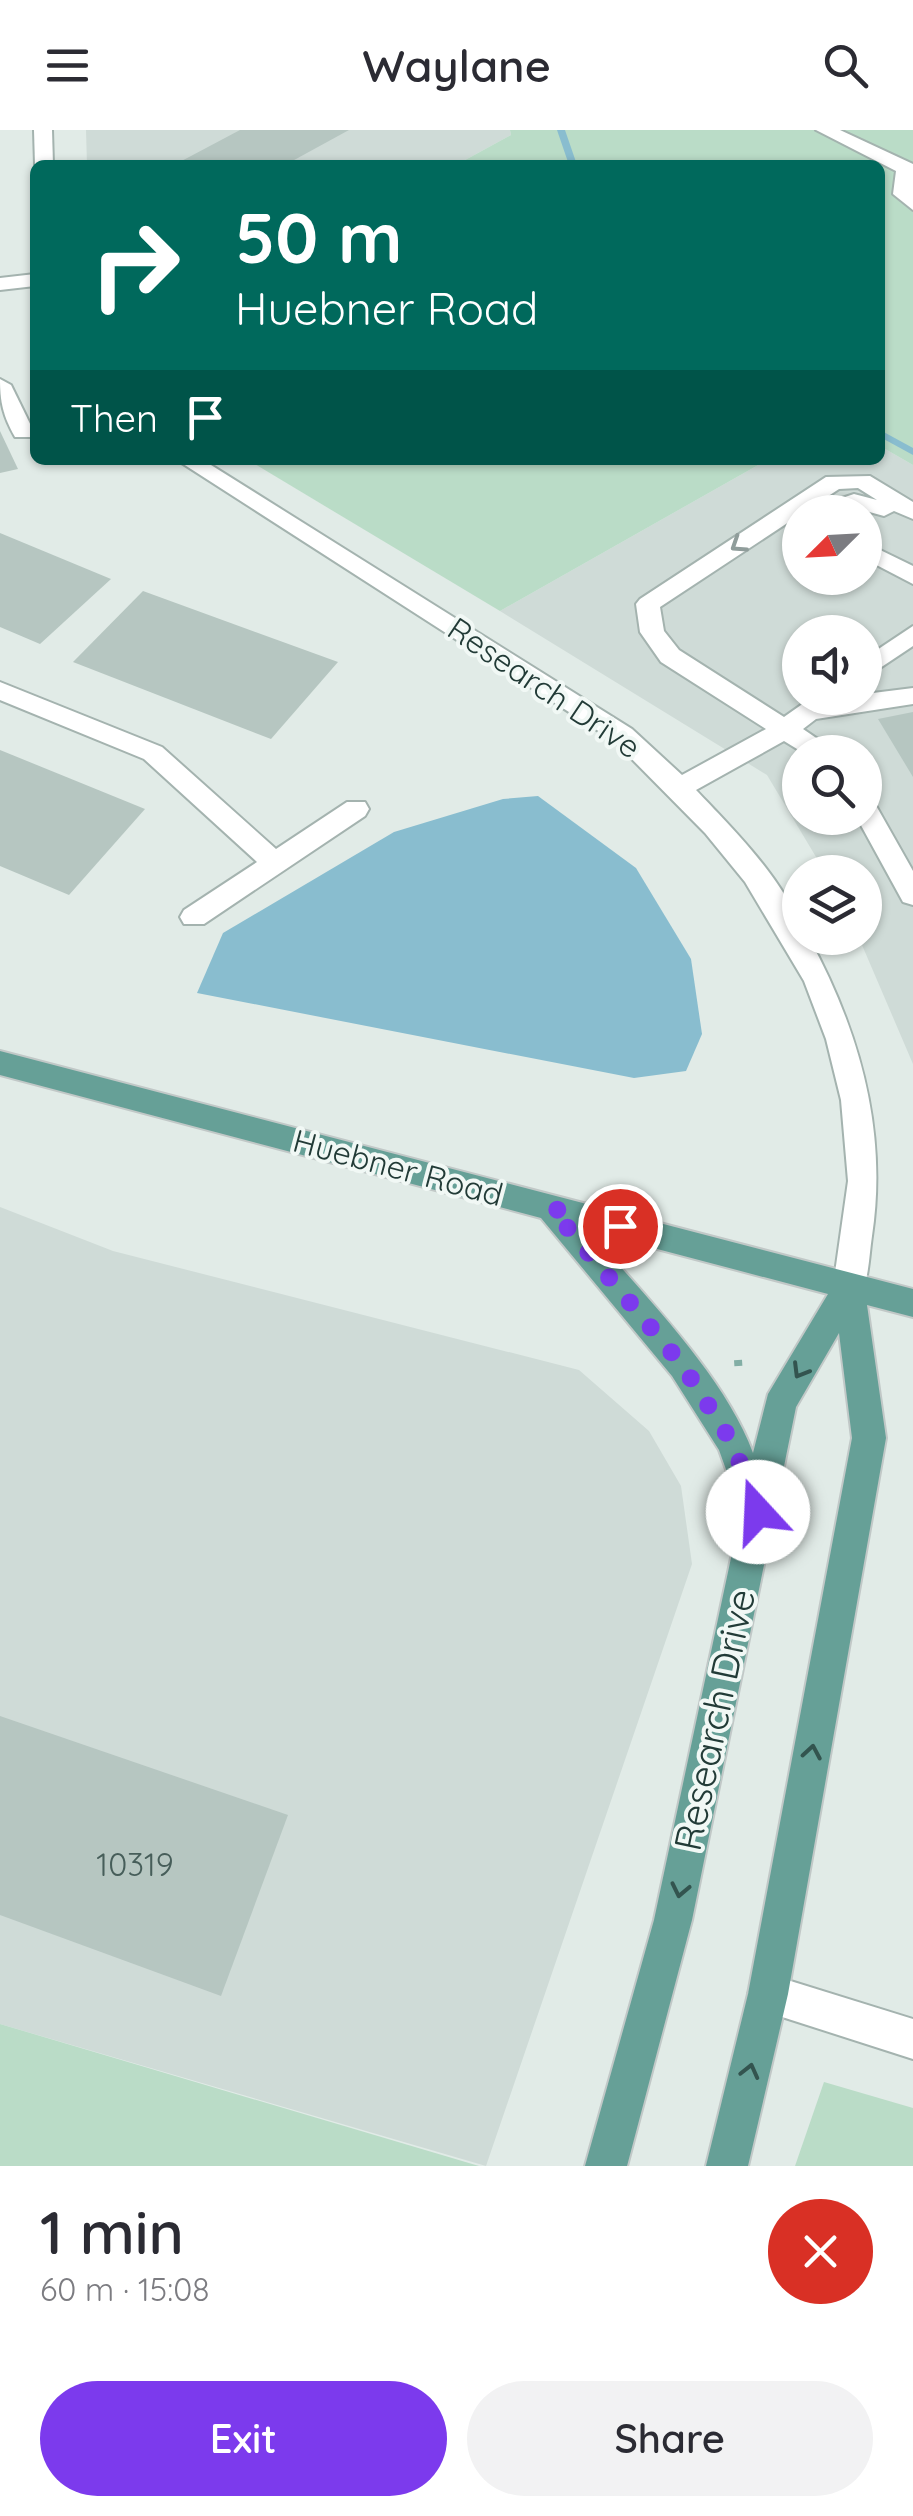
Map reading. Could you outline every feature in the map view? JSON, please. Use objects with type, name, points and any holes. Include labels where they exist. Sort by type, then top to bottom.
[{"type":"main road","name":"Huebner Road","points":[[0,1063],[913,1303]]},
{"type":"main road","points":[[551,1208],[683,1366],[733,1444],[758,1512]]},
{"type":"main road","name":"Research Drive","points":[[606,2166],[674,1920],[780,1404],[849,1287]]},
{"type":"main road","name":"Research Drive","points":[[727,2166],[768,1994],[870,1438],[849,1287]]},
{"type":"street","points":[[43,130],[44,160]]},
{"type":"street","points":[[825,130],[909,167],[903,194],[913,204]]},
{"type":"street","points":[[0,284],[30,281]]},
{"type":"street","points":[[0,385],[23,432]]},
{"type":"street","name":"Research Drive","points":[[196,465],[623,735],[681,787],[736,848],[782,912],[842,1034],[858,1100],[863,1171],[849,1287]]},
{"type":"street","points":[[794,735],[670,656],[652,632],[648,604],[834,482],[862,481],[913,512]]},
{"type":"street","points":[[882,509],[913,525]]},
{"type":"street","points":[[652,625],[782,540]]},
{"type":"street","points":[[882,558],[913,576]]},
{"type":"street","points":[[882,657],[913,634]]},
{"type":"street","points":[[0,690],[153,753],[275,863]]},
{"type":"street","points":[[882,699],[913,696]]},
{"type":"street","points":[[681,787],[786,729],[804,715]]},
{"type":"street","points":[[194,917],[356,809]]},
{"type":"street","points":[[880,835],[913,895]]},
{"type":"street","points":[[768,1994],[913,2038]]},
{"type":"shaded area","points":[[86,130],[510,130],[511,135],[465,160],[87,160]]},
{"type":"shaded area","points":[[885,449],[913,465],[913,1064],[866,955],[882,955],[882,855],[815,855],[803,835],[882,835],[882,735],[782,735],[782,800],[767,775],[500,611],[758,465],[885,465]]},
{"type":"shaded area","points":[[0,1207],[113,1251],[579,1370],[649,1431],[681,1486],[692,1564],[486,2166],[0,2024]]},
{"type":"green space","points":[[510,130],[913,130],[913,465],[885,449],[885,160],[465,160],[511,135]]},
{"type":"green space","points":[[256,465],[758,465],[500,611]]},
{"type":"green space","points":[[0,2024],[479,2166],[0,2166]]},
{"type":"green space","points":[[824,2082],[913,2108],[913,2166],[795,2166]]},
{"type":"water","points":[[538,796],[636,868],[691,959],[702,1034],[686,1071],[634,1078],[197,993],[223,933],[394,832],[503,799]]},
{"type":"building","points":[[240,130],[349,130],[294,160],[183,160]]},
{"type":"building","points":[[0,431],[18,469],[0,473]]},
{"type":"building","points":[[0,533],[111,579],[40,644],[0,627]]},
{"type":"building","points":[[143,591],[338,662],[271,739],[73,662]]},
{"type":"building","points":[[913,712],[913,777],[878,719]]},
{"type":"building","points":[[0,750],[145,809],[69,895],[0,866]]},
{"type":"building","points":[[0,1716],[288,1815],[221,1996],[0,1915]]},
{"type":"waterway","points":[[561,130],[571,160]]},
{"type":"waterway","points":[[885,436],[913,452]]},
{"type":"route","points":[[620,1226],[551,1208],[683,1366],[733,1444],[758,1512]]}]
